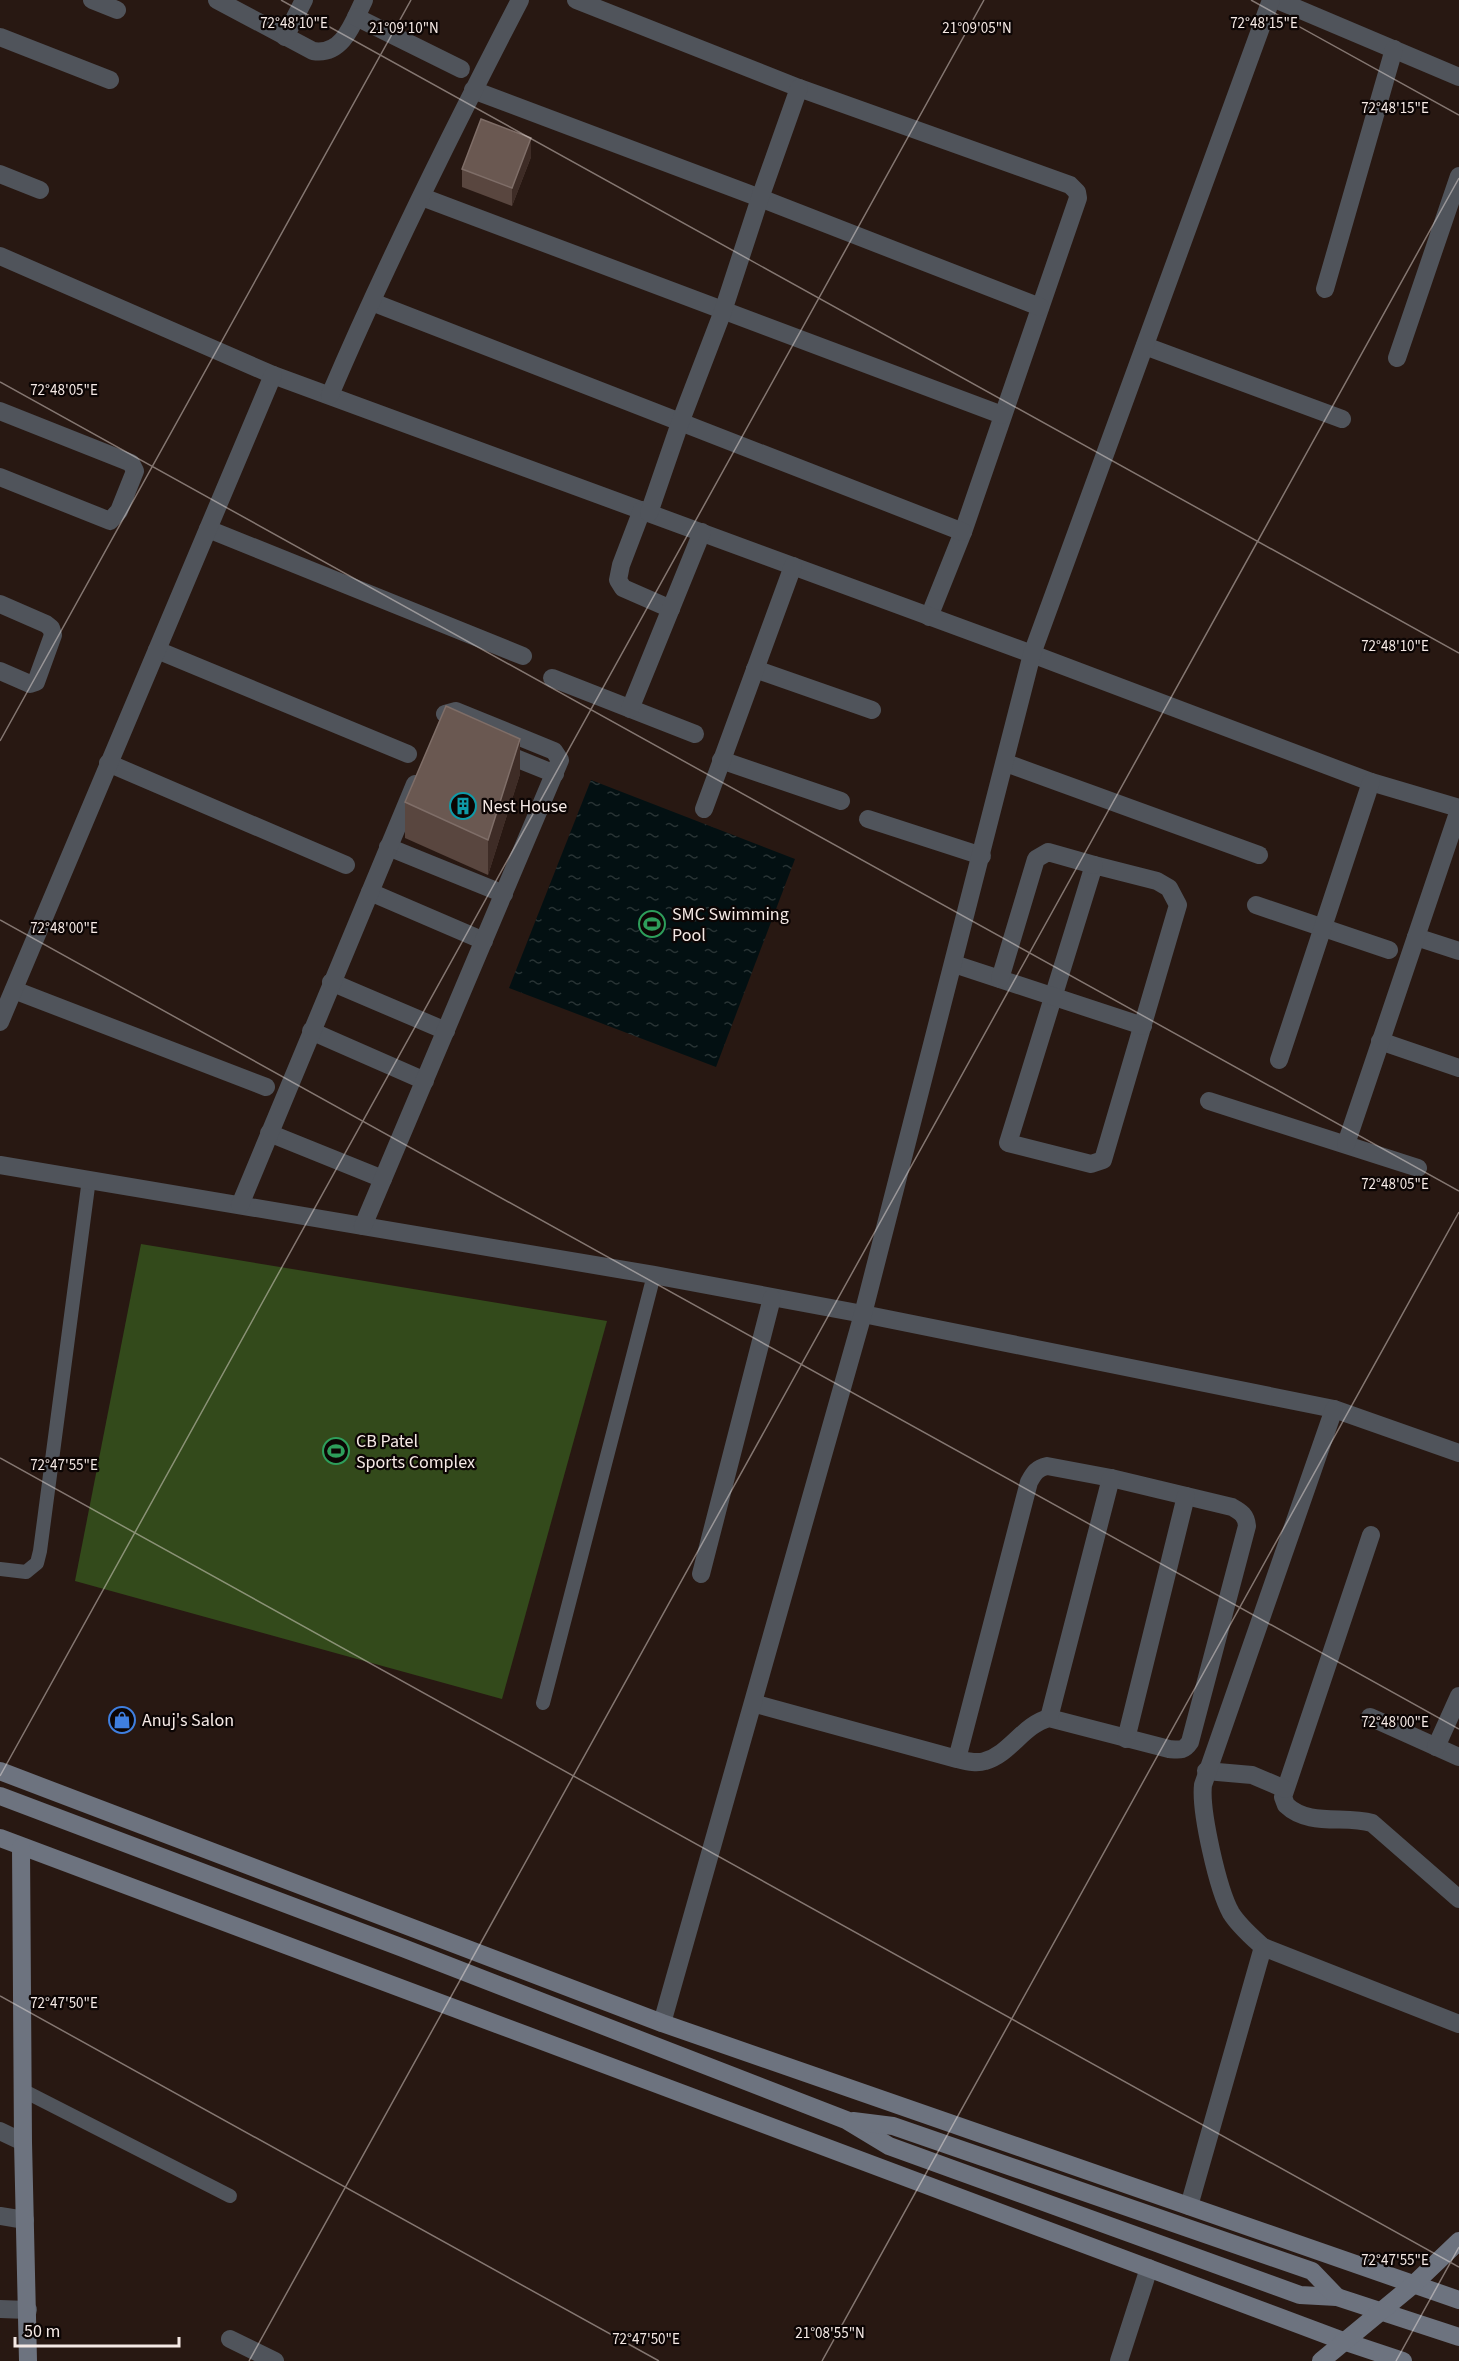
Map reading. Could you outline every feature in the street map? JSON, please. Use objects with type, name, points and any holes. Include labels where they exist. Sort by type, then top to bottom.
[{"type":"main road","points":[[0,1771],[662,2023],[1459,2300]]},
{"type":"main road","points":[[0,1796],[403,1948],[846,2120],[889,2146],[1300,2295],[1337,2297],[1459,2337]]},
{"type":"main road","points":[[0,1838],[1343,2341],[1403,2361]]},
{"type":"main road","points":[[21,1847],[23,2142],[28,2361]]},
{"type":"main road","points":[[846,2120],[893,2126],[1312,2271],[1337,2297]]},
{"type":"main road","points":[[1321,2361],[1414,2284],[1459,2241]]},
{"type":"street","points":[[92,0],[117,10]]},
{"type":"street","points":[[217,0],[237,5],[285,37],[313,51],[325,53],[341,42],[364,0]]},
{"type":"street","points":[[285,37],[304,0]]},
{"type":"street","points":[[330,395],[473,90],[520,0]]},
{"type":"street","points":[[576,0],[800,88],[1075,188],[1078,198],[963,532],[929,617]]},
{"type":"street","points":[[662,2023],[863,1314],[1006,763],[1032,654],[1271,0]]},
{"type":"street","points":[[1277,0],[1459,77]]},
{"type":"street","points":[[356,17],[460,69]]},
{"type":"street","points":[[0,37],[110,80]]},
{"type":"street","points":[[1325,289],[1394,49]]},
{"type":"street","points":[[671,609],[623,588],[618,580],[621,565],[646,511],[723,311],[760,198],[800,88]]},
{"type":"street","points":[[473,90],[1040,307]]},
{"type":"street","points":[[0,174],[40,190]]},
{"type":"street","points":[[1397,358],[1459,176]]},
{"type":"street","points":[[422,197],[1002,415]]},
{"type":"street","points":[[0,256],[273,375],[1032,654],[1371,782],[1459,809],[1346,1143]]},
{"type":"street","points":[[372,302],[963,532]]},
{"type":"street","points":[[1145,346],[1342,419]]},
{"type":"street","points":[[0,1022],[273,375]]},
{"type":"street","points":[[0,411],[131,463],[135,471],[119,511],[110,521],[0,477]]},
{"type":"street","points":[[208,528],[523,656]]},
{"type":"street","points":[[630,709],[702,532]]},
{"type":"street","points":[[704,808],[793,566]]},
{"type":"street","points":[[0,604],[46,624],[51,628],[53,635],[36,682],[30,684],[0,671]]},
{"type":"street","points":[[157,650],[408,754]]},
{"type":"street","points":[[755,669],[872,710]]},
{"type":"street","points":[[552,678],[695,735]]},
{"type":"street","points":[[363,1226],[560,760],[554,751],[456,711],[445,714],[439,727],[450,732]]},
{"type":"street","points":[[481,744],[555,774]]},
{"type":"street","points":[[722,760],[841,801]]},
{"type":"street","points":[[1006,763],[1259,855]]},
{"type":"street","points":[[108,764],[346,865]]},
{"type":"street","points":[[240,1205],[420,771]]},
{"type":"street","points":[[1279,1060],[1371,782]]},
{"type":"street","points":[[868,819],[982,856]]},
{"type":"street","points":[[388,847],[504,894]]},
{"type":"street","points":[[1000,979],[1036,859],[1048,852],[1158,881],[1170,888],[1178,905],[1103,1160],[1090,1164],[1008,1143],[1094,865]]},
{"type":"street","points":[[370,892],[484,941]]},
{"type":"street","points":[[1256,905],[1389,950]]},
{"type":"street","points":[[1416,937],[1459,951]]},
{"type":"street","points":[[954,964],[1143,1026]]},
{"type":"street","points":[[331,982],[446,1030]]},
{"type":"street","points":[[14,990],[266,1087]]},
{"type":"street","points":[[311,1031],[425,1081]]},
{"type":"street","points":[[1380,1041],[1459,1068]]},
{"type":"street","points":[[1209,1101],[1346,1143],[1418,1168]]},
{"type":"street","points":[[269,1133],[383,1179]]},
{"type":"street","points":[[0,1165],[654,1275],[863,1314],[1334,1409],[1459,1453]]},
{"type":"street","points":[[700,1574],[772,1298]]},
{"type":"street","points":[[1334,1409],[1206,1771],[1202,1798],[1220,1886],[1231,1913],[1263,1947],[1459,2024]]},
{"type":"street","points":[[754,1705],[957,1759],[984,1762],[996,1756],[1033,1725],[1049,1718],[1126,1739],[1180,1750],[1186,1748],[1190,1742],[1247,1526],[1246,1518],[1241,1512],[1232,1507],[1111,1478],[1047,1466],[1040,1468],[1029,1482],[957,1759]]},
{"type":"street","points":[[1049,1718],[1111,1478]]},
{"type":"street","points":[[1126,1739],[1186,1496]]},
{"type":"street","points":[[1371,1535],[1284,1789],[1286,1805],[1292,1811],[1324,1820],[1364,1821],[1381,1829],[1459,1899]]},
{"type":"street","points":[[1436,1747],[1459,1696]]},
{"type":"street","points":[[1370,1717],[1459,1757]]},
{"type":"street","points":[[1206,1771],[1252,1775],[1284,1789]]},
{"type":"street","points":[[1189,2206],[1263,1947]]},
{"type":"street","points":[[0,2132],[23,2142]]},
{"type":"street","points":[[0,2216],[25,2220]]},
{"type":"street","points":[[1119,2361],[1149,2268]]},
{"type":"street","points":[[0,2309],[28,2310]]},
{"type":"street","points":[[230,2339],[275,2361]]},
{"type":"lane","points":[[0,1569],[26,1572],[37,1563],[40,1551],[89,1179]]},
{"type":"lane","points":[[543,1703],[654,1275]]},
{"type":"lane","points":[[24,2091],[230,2196]]},
{"type":"green space","name":"CB Patel Sports Complex","points":[[141,1244],[607,1321],[502,1699],[75,1581]]},
{"type":"water","name":"SMC Swimming Pool","points":[[591,780],[795,859],[716,1067],[509,988]]},
{"type":"building","points":[[481,119],[531,138],[512,188],[462,169]]},
{"type":"building","points":[[446,706],[520,739],[488,840],[405,802]]},
{"type":"place","name":"Nest House","points":[[463,806]]},
{"type":"place","name":"SMC Swimming Pool","points":[[652,924]]},
{"type":"place","name":"CB Patel Sports Complex","points":[[336,1451]]},
{"type":"place","name":"Anuj's Salon","points":[[122,1720]]}]
